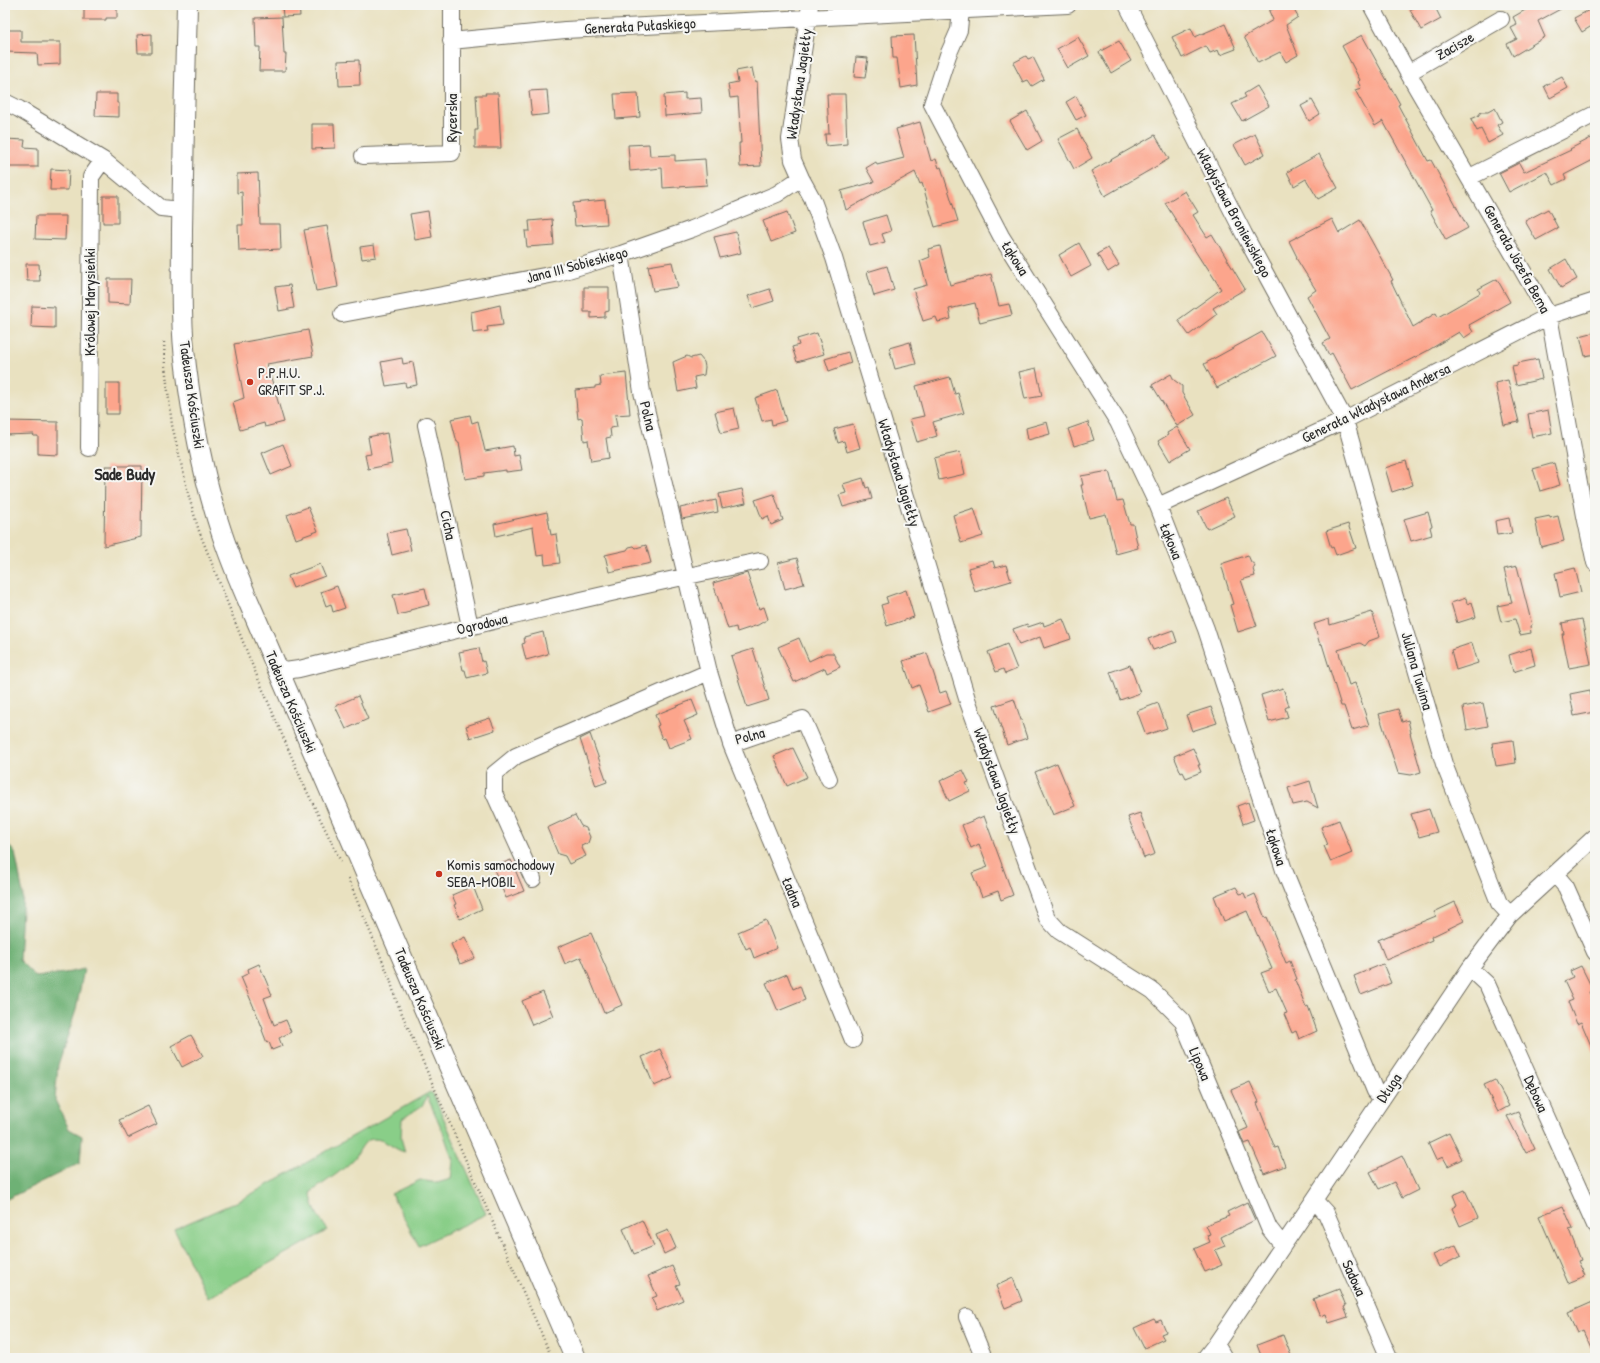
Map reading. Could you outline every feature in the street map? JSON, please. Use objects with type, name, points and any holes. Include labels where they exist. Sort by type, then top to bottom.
[{"type":"main road","name":"Tadeusza Kościuszki","points":[[187,5],[182,210],[183,329],[185,365],[199,451],[222,534],[278,672],[575,1358]]},
{"type":"street","points":[[451,41],[452,5]]},
{"type":"street","name":"Generała Pułaskiego","points":[[451,41],[565,30],[809,11],[961,10],[1068,5]]},
{"type":"street","name":"Władysława Broniewskiego","points":[[1127,5],[1244,234],[1345,420]]},
{"type":"street","name":"Generała Józefa Bema","points":[[1371,5],[1408,73],[1550,316],[1590,515],[1595,563]]},
{"type":"street","name":"Łąkowa","points":[[961,10],[959,30],[948,55],[932,104],[1001,236],[1118,422],[1158,506],[1206,629],[1284,870],[1375,1091],[1382,1099]]},
{"type":"street","name":"Władysława Jagiełły","points":[[809,11],[790,139],[793,160],[812,198],[834,258],[968,702],[1047,918],[1059,931]]},
{"type":"street","name":"Zacisze","points":[[1408,73],[1501,19]]},
{"type":"street","name":"Rycerska","points":[[363,156],[452,153],[451,41]]},
{"type":"street","points":[[5,102],[102,160],[161,208],[165,210],[182,210]]},
{"type":"street","points":[[1470,177],[1595,114]]},
{"type":"street","name":"Królowej Marysieńki","points":[[89,448],[91,177],[102,160]]},
{"type":"street","name":"Jana III Sobieskiego","points":[[342,314],[555,274],[621,254],[692,229],[777,194],[801,178]]},
{"type":"street","name":"Polna","points":[[621,254],[642,392],[709,672],[731,744],[803,719],[829,778]]},
{"type":"street","name":"Generała Władysława Andersa","points":[[1158,506],[1345,420],[1550,316],[1595,301]]},
{"type":"street","name":"Juliana Tuwima","points":[[1345,420],[1444,764],[1499,902],[1510,915]]},
{"type":"street","name":"Cicha","points":[[426,425],[470,626]]},
{"type":"street","points":[[686,576],[760,561]]},
{"type":"street","name":"Ogrodowa","points":[[278,672],[299,669],[470,626],[686,576]]},
{"type":"street","points":[[533,879],[494,793],[494,774],[516,756],[709,672]]},
{"type":"street","name":"Ładna","points":[[731,744],[853,1040]]},
{"type":"street","name":"Długa","points":[[1205,1358],[1283,1246],[1470,968],[1510,915],[1595,837]]},
{"type":"street","points":[[1555,874],[1566,887],[1595,952]]},
{"type":"street","name":"Lipowa","points":[[1059,931],[1154,991],[1182,1020],[1269,1228],[1283,1246]]},
{"type":"street","name":"Dębowa","points":[[1470,968],[1487,984],[1595,1225]]},
{"type":"street","name":"Sadowa","points":[[1314,1200],[1326,1213],[1389,1358]]},
{"type":"street","points":[[967,1317],[984,1358]]},
{"type":"street","points":[[1216,1344],[1224,1358]]},
{"type":"green space","points":[[5,841],[15,853],[23,894],[19,960],[36,977],[84,969],[76,1010],[58,1065],[55,1100],[69,1129],[82,1136],[80,1163],[5,1200]]},
{"type":"green space","points":[[430,1092],[433,1094],[486,1214],[419,1246],[391,1194],[420,1180],[437,1183],[451,1179],[453,1161],[443,1132],[427,1096],[423,1105],[402,1119],[401,1138],[405,1152],[378,1139],[367,1141],[348,1164],[333,1177],[311,1192],[316,1212],[328,1230],[208,1298],[174,1229],[241,1200]]},
{"type":"building","points":[[84,5],[117,5],[117,18],[106,18],[106,20],[84,20]]},
{"type":"building","points":[[282,5],[299,5],[300,16],[283,17]]},
{"type":"building","points":[[1280,5],[1291,5],[1298,17],[1286,25],[1298,55],[1286,62],[1280,52],[1258,63],[1244,37],[1273,20],[1269,11]]},
{"type":"building","points":[[1418,5],[1434,5],[1441,19],[1421,30],[1410,10]]},
{"type":"building","points":[[1534,5],[1568,5],[1538,21],[1545,37],[1513,56],[1507,44],[1517,39],[1511,28],[1517,25],[1513,17]]},
{"type":"building","points":[[1595,7],[1595,24],[1582,32],[1574,18]]},
{"type":"building","points":[[282,17],[284,54],[286,54],[285,71],[259,71],[260,47],[256,47],[255,18]]},
{"type":"building","points":[[1225,24],[1236,49],[1220,55],[1218,50],[1210,53],[1206,46],[1182,58],[1172,37],[1191,28],[1195,37]]},
{"type":"building","points":[[8,30],[21,30],[21,42],[60,42],[60,64],[38,65],[37,53],[5,52],[5,42],[8,42]]},
{"type":"building","points":[[152,34],[152,53],[138,53],[137,35]]},
{"type":"building","points":[[914,35],[917,85],[901,88],[897,58],[893,58],[892,36]]},
{"type":"building","points":[[1362,35],[1400,104],[1398,105],[1428,161],[1431,160],[1468,228],[1446,240],[1430,211],[1432,210],[1383,121],[1375,126],[1355,90],[1361,88],[1358,82],[1360,80],[1342,46]]},
{"type":"building","points":[[1078,37],[1089,56],[1068,68],[1057,49]]},
{"type":"building","points":[[1119,41],[1131,61],[1111,73],[1099,52]]},
{"type":"building","points":[[1026,56],[1028,59],[1033,57],[1044,79],[1032,86],[1028,80],[1023,82],[1013,63]]},
{"type":"building","points":[[856,57],[868,58],[865,78],[854,77]]},
{"type":"building","points":[[359,60],[360,85],[339,86],[338,61]]},
{"type":"building","points":[[752,68],[755,82],[757,81],[761,166],[740,167],[739,143],[741,143],[738,97],[730,98],[728,84],[738,82],[736,71]]},
{"type":"building","points":[[1562,77],[1568,88],[1550,98],[1544,86]]},
{"type":"building","points":[[1257,86],[1269,106],[1242,121],[1232,104],[1246,97],[1244,94]]},
{"type":"building","points":[[547,90],[549,114],[532,116],[529,91]]},
{"type":"building","points":[[485,93],[498,93],[501,148],[475,148],[475,130],[478,130],[476,95],[486,95]]},
{"type":"building","points":[[638,93],[640,117],[616,119],[614,94]]},
{"type":"building","points":[[685,93],[685,99],[701,98],[702,113],[665,116],[664,95]]},
{"type":"building","points":[[96,94],[117,94],[117,103],[119,103],[119,117],[95,116]]},
{"type":"building","points":[[827,94],[845,94],[847,144],[826,146],[825,134],[829,134]]},
{"type":"building","points":[[1076,96],[1086,115],[1076,120],[1066,102]]},
{"type":"building","points":[[1312,100],[1320,114],[1309,121],[1301,106]]},
{"type":"building","points":[[1495,108],[1502,122],[1497,125],[1503,135],[1488,143],[1481,129],[1477,131],[1471,119],[1478,116],[1481,112],[1488,112]]},
{"type":"building","points":[[1027,111],[1042,141],[1027,150],[1010,121]]},
{"type":"building","points":[[920,122],[931,161],[936,159],[939,168],[941,167],[958,221],[935,227],[922,183],[920,184],[915,172],[846,210],[841,191],[874,182],[866,168],[876,162],[877,165],[904,158],[896,129]]},
{"type":"building","points":[[312,124],[334,124],[335,148],[312,149]]},
{"type":"building","points":[[1077,129],[1092,158],[1074,169],[1058,139]]},
{"type":"building","points":[[1255,134],[1265,154],[1245,165],[1234,145]]},
{"type":"building","points":[[1155,135],[1169,159],[1105,196],[1091,171]]},
{"type":"building","points":[[1591,138],[1595,145],[1595,159],[1564,175],[1566,179],[1554,185],[1547,172],[1509,192],[1499,173],[1519,163],[1524,172],[1571,150],[1570,149]]},
{"type":"building","points":[[5,139],[25,140],[24,147],[38,148],[38,167],[5,167]]},
{"type":"building","points":[[649,144],[650,156],[675,155],[675,161],[705,159],[707,185],[663,188],[662,168],[630,171],[628,145]]},
{"type":"building","points":[[1319,154],[1338,188],[1318,199],[1306,179],[1294,186],[1287,172]]},
{"type":"building","points":[[51,169],[69,170],[68,190],[50,190]]},
{"type":"building","points":[[258,173],[260,224],[280,224],[281,249],[239,251],[238,225],[243,225],[242,192],[237,193],[237,174]]},
{"type":"building","points":[[1185,191],[1198,212],[1193,215],[1207,237],[1212,234],[1245,289],[1213,308],[1217,314],[1189,335],[1178,320],[1221,289],[1165,203]]},
{"type":"building","points":[[103,196],[118,196],[118,223],[103,223]]},
{"type":"building","points":[[605,200],[607,224],[575,226],[573,203]]},
{"type":"building","points":[[1548,209],[1558,228],[1536,240],[1525,221]]},
{"type":"building","points":[[428,211],[432,237],[415,240],[410,214]]},
{"type":"building","points":[[787,212],[795,233],[771,242],[763,221]]},
{"type":"building","points":[[886,215],[891,231],[882,234],[885,242],[870,246],[863,222]]},
{"type":"building","points":[[36,216],[66,216],[65,240],[35,239]]},
{"type":"building","points":[[552,219],[554,245],[527,247],[525,231],[530,231],[529,221]]},
{"type":"building","points":[[1332,219],[1339,233],[1360,220],[1393,280],[1391,281],[1413,327],[1436,313],[1438,317],[1480,293],[1478,289],[1497,279],[1510,302],[1469,325],[1473,332],[1464,338],[1459,332],[1427,351],[1352,390],[1332,353],[1329,355],[1323,343],[1330,339],[1307,296],[1316,290],[1296,258],[1297,257],[1289,241]]},
{"type":"building","points":[[327,226],[338,287],[316,291],[304,230]]},
{"type":"building","points":[[736,232],[741,253],[720,258],[714,237]]},
{"type":"building","points":[[1079,243],[1091,266],[1071,277],[1059,255]]},
{"type":"building","points":[[374,245],[376,257],[362,259],[360,247]]},
{"type":"building","points":[[940,246],[950,285],[991,274],[999,306],[1009,304],[1012,315],[980,323],[975,303],[949,309],[951,319],[938,322],[936,317],[923,321],[913,289],[927,285],[920,261],[930,257],[928,249]]},
{"type":"building","points":[[1108,248],[1119,265],[1108,272],[1097,254]]},
{"type":"building","points":[[1566,259],[1577,279],[1561,288],[1550,269]]},
{"type":"building","points":[[672,262],[678,287],[653,291],[648,266]]},
{"type":"building","points":[[26,264],[39,264],[40,281],[27,281]]},
{"type":"building","points":[[887,266],[894,290],[874,296],[867,272]]},
{"type":"building","points":[[108,279],[131,279],[130,304],[108,303]]},
{"type":"building","points":[[290,285],[294,308],[279,311],[275,287]]},
{"type":"building","points":[[584,287],[609,287],[609,311],[605,312],[605,317],[591,318],[591,312],[584,312]]},
{"type":"building","points":[[770,289],[774,301],[752,308],[748,296]]},
{"type":"building","points":[[500,305],[503,325],[487,327],[488,331],[473,333],[471,312]]},
{"type":"building","points":[[32,306],[55,307],[55,328],[31,327]]},
{"type":"building","points":[[308,330],[313,356],[267,364],[284,422],[265,427],[264,423],[240,430],[233,402],[244,398],[234,344]]},
{"type":"building","points":[[1262,332],[1276,356],[1217,388],[1204,364]]},
{"type":"building","points":[[1595,332],[1595,354],[1585,356],[1580,336]]},
{"type":"building","points":[[817,333],[824,354],[797,362],[792,347],[799,345],[797,339]]},
{"type":"building","points":[[910,342],[916,364],[895,369],[889,348]]},
{"type":"building","points":[[848,352],[851,363],[829,371],[825,359]]},
{"type":"building","points":[[687,356],[691,358],[699,356],[704,362],[704,375],[694,377],[696,388],[678,392],[673,362]]},
{"type":"building","points":[[402,358],[403,364],[413,362],[417,385],[406,387],[405,383],[386,386],[381,362]]},
{"type":"building","points":[[1538,359],[1542,379],[1516,385],[1512,366],[1518,365],[1518,363]]},
{"type":"building","points":[[1036,368],[1042,396],[1025,399],[1019,372]]},
{"type":"building","points":[[626,373],[630,414],[615,415],[617,427],[610,428],[611,437],[606,438],[609,458],[591,461],[588,440],[584,441],[582,418],[578,419],[575,390],[595,388],[595,386],[601,385],[600,376]]},
{"type":"building","points":[[1171,374],[1174,380],[1182,386],[1182,393],[1195,415],[1177,426],[1152,385]]},
{"type":"building","points":[[950,377],[955,394],[958,393],[964,413],[933,422],[937,436],[917,442],[910,419],[924,416],[916,386]]},
{"type":"building","points":[[1508,380],[1519,422],[1504,425],[1495,383]]},
{"type":"building","points":[[106,383],[119,383],[119,414],[106,414]]},
{"type":"building","points":[[777,390],[786,421],[772,425],[771,419],[762,421],[755,398]]},
{"type":"building","points":[[734,408],[739,429],[721,433],[715,412]]},
{"type":"building","points":[[1548,410],[1552,433],[1532,437],[1528,414]]},
{"type":"building","points":[[470,415],[472,423],[478,421],[485,451],[513,446],[514,456],[519,455],[522,470],[506,472],[506,470],[484,473],[484,476],[465,479],[459,442],[457,442],[451,419]]},
{"type":"building","points":[[5,421],[58,422],[58,455],[38,454],[38,436],[33,436],[34,434],[5,435]]},
{"type":"building","points":[[1047,422],[1050,434],[1028,440],[1026,428]]},
{"type":"building","points":[[1088,422],[1094,440],[1074,446],[1068,429]]},
{"type":"building","points":[[853,424],[860,448],[847,452],[844,441],[838,443],[834,429]]},
{"type":"building","points":[[1177,427],[1190,449],[1170,461],[1158,441]]},
{"type":"building","points":[[387,433],[392,464],[368,469],[365,455],[371,454],[368,437]]},
{"type":"building","points":[[283,444],[292,466],[271,475],[262,453]]},
{"type":"building","points":[[960,452],[965,474],[939,480],[934,458]]},
{"type":"building","points":[[1406,461],[1413,485],[1392,492],[1385,468]]},
{"type":"building","points":[[1554,463],[1560,485],[1540,491],[1533,469]]},
{"type":"building","points":[[105,466],[142,466],[141,537],[104,546]]},
{"type":"building","points":[[1109,471],[1117,501],[1123,500],[1130,524],[1133,524],[1138,548],[1116,554],[1106,514],[1089,518],[1081,485],[1083,485],[1081,476]]},
{"type":"building","points":[[863,478],[866,488],[869,487],[872,499],[843,507],[839,495],[846,493],[843,484]]},
{"type":"building","points":[[742,489],[746,503],[722,508],[719,494]]},
{"type":"building","points":[[774,494],[783,520],[771,525],[768,516],[762,519],[755,500]]},
{"type":"building","points":[[1226,498],[1235,516],[1207,529],[1198,511]]},
{"type":"building","points":[[716,500],[718,512],[682,519],[680,508]]},
{"type":"building","points":[[308,507],[318,531],[296,539],[287,515]]},
{"type":"building","points":[[974,508],[983,536],[961,543],[953,515]]},
{"type":"building","points":[[547,512],[551,535],[556,534],[560,563],[545,565],[544,555],[537,556],[533,527],[496,536],[494,524]]},
{"type":"building","points":[[1428,512],[1432,526],[1430,527],[1432,535],[1411,541],[1404,519]]},
{"type":"building","points":[[1550,516],[1550,518],[1558,516],[1564,541],[1541,547],[1535,519]]},
{"type":"building","points":[[1509,518],[1512,533],[1497,535],[1495,521]]},
{"type":"building","points":[[1348,524],[1356,548],[1336,555],[1333,547],[1331,548],[1326,531]]},
{"type":"building","points":[[406,529],[411,550],[392,555],[387,533]]},
{"type":"building","points":[[646,545],[651,563],[609,572],[605,555],[627,550],[629,547],[634,546],[636,548]]},
{"type":"building","points":[[1248,555],[1251,562],[1255,565],[1253,569],[1255,576],[1241,580],[1257,626],[1238,632],[1230,605],[1233,604],[1221,564]]},
{"type":"building","points":[[797,558],[804,584],[785,589],[778,563]]},
{"type":"building","points":[[993,561],[995,568],[1006,565],[1011,581],[975,592],[968,568]]},
{"type":"building","points":[[320,564],[325,576],[293,588],[288,576]]},
{"type":"building","points":[[1517,566],[1532,625],[1530,626],[1531,633],[1520,635],[1515,619],[1501,622],[1497,606],[1512,603],[1504,569]]},
{"type":"building","points":[[1575,568],[1581,592],[1560,597],[1555,573]]},
{"type":"building","points":[[747,573],[759,609],[764,607],[768,619],[758,625],[737,632],[736,627],[728,629],[713,583]]},
{"type":"building","points":[[337,586],[345,608],[333,612],[331,604],[326,606],[321,592]]},
{"type":"building","points":[[425,588],[429,605],[398,615],[393,595]]},
{"type":"building","points":[[906,590],[914,617],[887,626],[881,605],[888,603],[886,597]]},
{"type":"building","points":[[1466,598],[1467,604],[1472,602],[1476,617],[1457,623],[1451,603]]},
{"type":"building","points":[[1372,612],[1380,637],[1369,641],[1365,646],[1360,643],[1338,650],[1349,685],[1355,683],[1369,725],[1352,730],[1344,706],[1341,706],[1322,644],[1320,645],[1314,624],[1329,619],[1330,625]]},
{"type":"building","points":[[1063,619],[1071,639],[1044,648],[1040,637],[1019,645],[1013,629],[1027,624],[1028,627],[1043,622],[1044,626]]},
{"type":"building","points":[[1582,619],[1591,664],[1569,668],[1562,634],[1564,634],[1562,623]]},
{"type":"building","points":[[1173,630],[1177,642],[1153,650],[1148,639]]},
{"type":"building","points":[[543,632],[548,654],[526,660],[522,644],[525,643],[524,637]]},
{"type":"building","points":[[799,638],[809,661],[826,653],[833,653],[840,667],[827,673],[825,668],[794,682],[778,647]]},
{"type":"building","points":[[1472,643],[1478,663],[1456,670],[1451,650]]},
{"type":"building","points":[[1007,644],[1017,669],[1005,674],[1003,669],[996,672],[988,652]]},
{"type":"building","points":[[479,648],[482,662],[484,661],[487,673],[467,678],[465,670],[463,670],[459,652]]},
{"type":"building","points":[[1531,648],[1535,665],[1513,672],[1509,655]]},
{"type":"building","points":[[753,649],[769,700],[747,707],[731,656]]},
{"type":"building","points":[[927,653],[940,693],[946,691],[951,704],[929,712],[919,685],[912,688],[903,661]]},
{"type":"building","points":[[1130,665],[1140,693],[1120,700],[1110,672]]},
{"type":"building","points":[[1283,688],[1289,706],[1285,708],[1288,717],[1269,722],[1261,695]]},
{"type":"building","points":[[1590,690],[1594,712],[1574,716],[1570,694]]},
{"type":"building","points":[[358,696],[368,719],[346,729],[335,706]]},
{"type":"building","points":[[1014,699],[1027,738],[1007,745],[994,706]]},
{"type":"building","points":[[692,700],[698,715],[684,721],[692,739],[669,748],[665,738],[662,739],[655,715]]},
{"type":"building","points":[[1158,703],[1167,728],[1146,735],[1137,711]]},
{"type":"building","points":[[1483,703],[1488,726],[1467,730],[1463,707]]},
{"type":"building","points":[[1211,707],[1217,723],[1192,731],[1186,715]]},
{"type":"building","points":[[1398,709],[1402,722],[1408,720],[1410,733],[1421,772],[1411,775],[1398,773],[1379,714]]},
{"type":"building","points":[[490,718],[495,730],[470,738],[466,726]]},
{"type":"building","points":[[590,734],[607,782],[596,786],[580,739]]},
{"type":"building","points":[[1513,740],[1516,763],[1496,766],[1492,743]]},
{"type":"building","points":[[793,748],[807,777],[787,786],[774,756]]},
{"type":"building","points":[[1193,748],[1200,765],[1198,765],[1201,772],[1186,778],[1183,772],[1181,773],[1174,756]]},
{"type":"building","points":[[1057,763],[1075,806],[1053,815],[1035,772]]},
{"type":"building","points":[[963,770],[969,782],[966,783],[970,791],[949,801],[940,781]]},
{"type":"building","points":[[1310,781],[1318,808],[1307,802],[1293,805],[1288,788]]},
{"type":"building","points":[[1248,802],[1254,820],[1243,824],[1237,806]]},
{"type":"building","points":[[1429,809],[1437,832],[1419,837],[1411,814]]},
{"type":"building","points":[[1140,813],[1155,854],[1144,858],[1128,817]]},
{"type":"building","points":[[575,815],[581,826],[586,828],[590,837],[588,843],[581,846],[586,856],[569,864],[565,856],[558,854],[547,828]]},
{"type":"building","points":[[984,816],[1013,895],[1001,900],[998,891],[982,897],[972,873],[988,867],[979,844],[971,848],[962,825]]},
{"type":"building","points":[[1339,820],[1352,853],[1331,862],[1324,846],[1328,845],[1321,827]]},
{"type":"building","points":[[511,860],[524,891],[506,898],[493,867]]},
{"type":"building","points":[[473,886],[482,909],[460,919],[454,905],[456,904],[452,895]]},
{"type":"building","points":[[1236,887],[1240,894],[1244,893],[1246,898],[1255,894],[1265,918],[1267,917],[1286,963],[1290,961],[1297,979],[1295,980],[1306,1007],[1308,1006],[1317,1031],[1299,1039],[1296,1031],[1292,1033],[1284,1014],[1287,1013],[1276,988],[1269,991],[1261,973],[1272,969],[1247,911],[1224,921],[1214,896]]},
{"type":"building","points":[[1455,902],[1464,921],[1431,937],[1432,940],[1386,960],[1378,940],[1436,916],[1434,912]]},
{"type":"building","points":[[766,920],[777,948],[754,958],[750,947],[746,949],[738,932]]},
{"type":"building","points":[[591,933],[622,1005],[604,1013],[581,957],[565,964],[558,947]]},
{"type":"building","points":[[465,937],[475,958],[460,964],[451,944]]},
{"type":"building","points":[[259,964],[272,995],[264,998],[274,1025],[286,1020],[291,1032],[279,1038],[282,1046],[272,1050],[269,1042],[267,1043],[262,1030],[263,1029],[241,977],[249,973],[248,969]]},
{"type":"building","points":[[1383,964],[1391,983],[1361,995],[1354,976]]},
{"type":"building","points":[[1581,966],[1593,990],[1589,992],[1595,1005],[1595,1055],[1581,1022],[1577,1024],[1568,1002],[1573,1000],[1564,981],[1573,977],[1570,971]]},
{"type":"building","points":[[787,974],[793,989],[800,986],[805,1000],[778,1011],[766,983]]},
{"type":"building","points":[[543,992],[553,1016],[532,1025],[522,1001]]},
{"type":"building","points":[[191,1035],[203,1056],[182,1067],[171,1046]]},
{"type":"building","points":[[660,1049],[673,1078],[654,1086],[642,1057]]},
{"type":"building","points":[[1495,1080],[1509,1106],[1498,1112],[1484,1085]]},
{"type":"building","points":[[1250,1082],[1259,1102],[1257,1103],[1275,1148],[1278,1147],[1285,1166],[1264,1174],[1250,1142],[1244,1144],[1239,1132],[1248,1128],[1231,1090]]},
{"type":"building","points":[[148,1106],[157,1124],[128,1138],[119,1120]]},
{"type":"building","points":[[1518,1112],[1535,1149],[1526,1153],[1507,1116]]},
{"type":"building","points":[[1449,1133],[1462,1159],[1448,1166],[1443,1157],[1436,1160],[1428,1143]]},
{"type":"building","points":[[1402,1156],[1418,1190],[1402,1198],[1394,1182],[1379,1189],[1370,1172]]},
{"type":"building","points":[[1465,1190],[1478,1218],[1460,1226],[1452,1208],[1457,1205],[1453,1195]]},
{"type":"building","points":[[1247,1202],[1255,1220],[1221,1237],[1225,1246],[1215,1250],[1222,1265],[1205,1272],[1194,1249],[1210,1242],[1207,1235],[1210,1234],[1206,1225],[1229,1216],[1227,1212]]},
{"type":"building","points":[[1563,1206],[1573,1229],[1569,1230],[1581,1260],[1578,1261],[1585,1276],[1568,1283],[1539,1216]]},
{"type":"building","points":[[642,1220],[654,1246],[634,1254],[623,1229]]},
{"type":"building","points":[[668,1230],[676,1248],[664,1254],[656,1235]]},
{"type":"building","points":[[1456,1245],[1461,1256],[1439,1267],[1433,1255]]},
{"type":"building","points":[[672,1266],[680,1284],[676,1285],[683,1300],[657,1311],[652,1298],[657,1296],[648,1276]]},
{"type":"building","points":[[1013,1278],[1022,1301],[1005,1308],[996,1286]]},
{"type":"building","points":[[1339,1289],[1346,1306],[1344,1307],[1348,1317],[1329,1323],[1326,1314],[1320,1316],[1313,1299]]},
{"type":"building","points":[[1595,1301],[1595,1355],[1583,1329],[1577,1332],[1568,1313]]},
{"type":"building","points":[[1154,1319],[1156,1322],[1161,1320],[1166,1332],[1161,1334],[1164,1339],[1144,1348],[1134,1328]]},
{"type":"building","points":[[1283,1335],[1292,1358],[1262,1358],[1257,1345]]},
{"type":"place","name":"P.P.H.U. GRAFIT SP.J.","points":[[250,382]]},
{"type":"place","name":"Komis samochodowy SEBA-MOBIL","points":[[439,874]]},
{"type":"district","name":"Sade Budy","points":[[125,474]]}]
